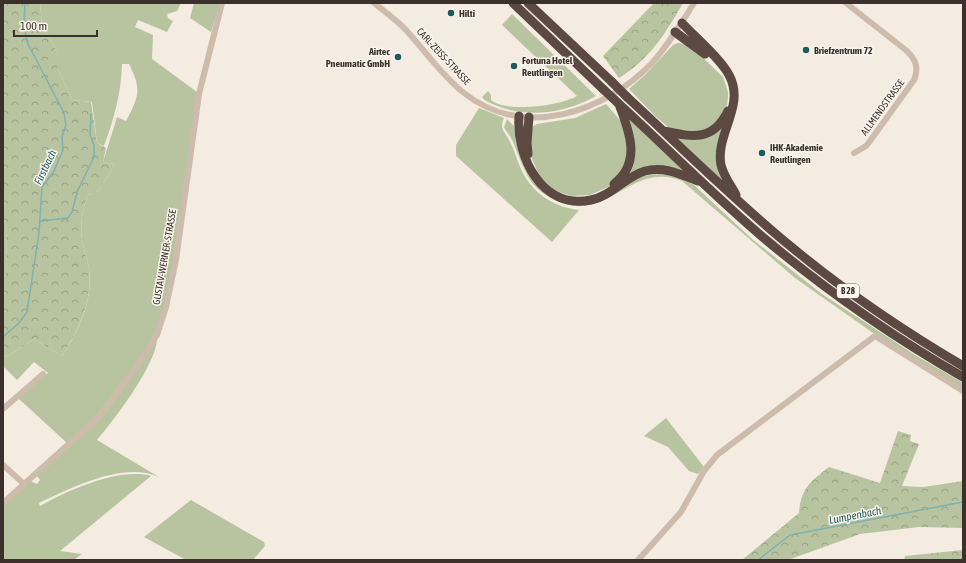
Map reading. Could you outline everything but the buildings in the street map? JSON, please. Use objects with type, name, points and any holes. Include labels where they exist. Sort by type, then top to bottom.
[{"type":"highway","name":"B 28","points":[[513,3],[603,89],[765,238],[826,287],[895,336],[963,377]]},
{"type":"highway","name":"B 28","points":[[528,3],[741,203],[794,249],[849,292],[900,327],[963,366]]},
{"type":"highway","points":[[682,23],[723,67],[734,86],[734,103],[721,145],[721,159],[724,175],[741,203]]},
{"type":"highway","points":[[664,131],[692,137],[712,130],[724,118],[731,99],[728,82],[721,70],[700,50],[675,32]]},
{"type":"highway","points":[[529,117],[528,152],[530,162],[539,178],[552,190],[561,194],[571,197],[591,196],[600,193],[616,183],[622,176],[630,157],[630,135],[619,103]]},
{"type":"highway","points":[[519,116],[521,144],[531,171],[543,187],[560,197],[571,200],[591,200],[601,196],[636,175],[656,170],[667,170],[704,183]]},
{"type":"street","name":"GUSTAV-WERNER-STRASSE","points":[[3,503],[69,444],[111,402],[149,349],[160,328],[176,260],[199,94],[222,3]]},
{"type":"street","name":"CARL-ZEISS-STRASSE","points":[[374,3],[404,28],[464,93],[490,108],[506,114],[529,117]]},
{"type":"street","points":[[529,117],[546,117],[567,114],[587,108],[603,100],[627,84],[644,70],[682,23],[694,3]]},
{"type":"street","name":"ALLMENDSTRASSE","points":[[846,3],[910,54],[913,57],[917,68],[914,80],[870,141],[866,146],[854,153]]},
{"type":"street","points":[[638,560],[681,512],[704,471],[717,456],[875,336],[963,391]]},
{"type":"street","points":[[3,409],[43,374]]},
{"type":"street","points":[[3,465],[24,484]]},
{"type":"green space","points":[[3,3],[40,3],[42,25],[57,52],[57,67],[72,100],[91,102],[97,143],[106,148],[103,162],[115,164],[99,190],[88,195],[84,208],[82,242],[90,276],[89,288],[80,324],[62,356],[34,339],[11,354],[3,357],[3,281],[7,269],[6,222],[3,221]]},
{"type":"green space","points":[[40,3],[181,3],[177,11],[167,14],[168,18],[173,21],[167,32],[138,20],[135,27],[153,35],[152,59],[197,92],[174,259],[164,306],[155,333],[147,348],[99,413],[67,443],[18,398],[48,373],[34,362],[17,380],[3,366],[3,357],[11,354],[34,339],[62,356],[75,335],[88,300],[90,276],[82,242],[84,208],[88,195],[99,190],[115,164],[103,162],[117,117],[126,121],[136,99],[137,87],[136,80],[129,64],[122,64],[119,96],[111,126],[104,146],[97,143],[92,102],[72,100],[57,67],[57,52],[42,25]]},
{"type":"green space","points":[[194,3],[220,3],[211,32],[190,18]]},
{"type":"green space","points":[[654,3],[683,3],[656,45],[639,63],[619,78],[603,56]]},
{"type":"green space","points":[[512,14],[596,96],[572,107],[533,113],[507,109],[486,101],[482,97],[488,91],[491,95],[491,100],[498,104],[520,107],[533,107],[558,103],[577,96],[502,25]]},
{"type":"green space","points":[[678,43],[685,44],[697,52],[723,77],[728,92],[726,111],[719,123],[702,133],[673,131],[655,116],[629,89],[646,74],[673,45]]},
{"type":"green space","points":[[606,104],[625,126],[628,157],[614,182],[608,187],[590,195],[571,196],[553,189],[540,177],[529,152],[532,127],[537,124],[575,118]]},
{"type":"green space","points":[[479,108],[504,118],[502,128],[511,143],[521,169],[537,192],[561,206],[579,210],[552,242],[456,156],[456,145]]},
{"type":"green space","points":[[626,116],[687,173],[681,172],[628,176],[629,169]]},
{"type":"green space","points":[[507,119],[514,126],[519,146],[535,181],[581,203],[623,183],[651,175],[665,174],[679,178],[694,185],[752,239],[822,294],[915,355],[963,383],[963,388],[876,335],[795,278],[682,181],[664,177],[648,179],[604,200],[589,205],[573,206],[555,200],[546,195],[533,184],[526,174],[511,138],[504,127]]},
{"type":"green space","points":[[724,127],[719,139],[727,188],[676,137]]},
{"type":"green space","points":[[3,221],[6,222],[7,269],[3,281]]},
{"type":"green space","points":[[157,338],[150,362],[142,376],[114,419],[97,440],[159,477],[145,473],[130,472],[114,474],[98,478],[66,490],[39,503],[40,506],[79,487],[110,477],[138,474],[151,476],[60,551],[82,554],[74,560],[3,560],[3,506],[30,481],[37,484],[40,480],[37,476],[108,410]]},
{"type":"green space","points":[[666,418],[704,467],[698,474],[689,471],[668,447],[644,436]]},
{"type":"green space","points":[[898,431],[911,435],[910,441],[919,444],[902,486],[923,487],[963,481],[963,528],[919,527],[860,534],[788,560],[742,560],[799,513],[804,491],[829,467],[880,483]]},
{"type":"green space","points":[[191,500],[264,542],[265,546],[253,560],[186,560],[144,537]]},
{"type":"green space","points":[[963,550],[963,560],[904,560],[905,556]]},
{"type":"waterway","name":"Firstbach","points":[[3,337],[19,323],[27,312],[39,233],[42,187],[54,171],[63,150],[62,137],[66,125],[64,113],[27,42],[24,23],[25,3]]},
{"type":"waterway","points":[[40,221],[68,218],[72,212],[77,192],[94,157],[94,145],[90,135],[91,114]]},
{"type":"waterway","name":"Lumpenbach","points":[[758,560],[790,535],[963,502]]},
{"type":"place","name":"Hilti","points":[[451,13]]},
{"type":"place","name":"Briefzentrum 72","points":[[806,50]]},
{"type":"place","name":"Airtec Pneumatic GmbH","points":[[398,57]]},
{"type":"place","name":"Fortuna Hotel Reutlingen","points":[[514,66]]},
{"type":"place","name":"IHK-Akademie Reutlingen","points":[[762,153]]}]
